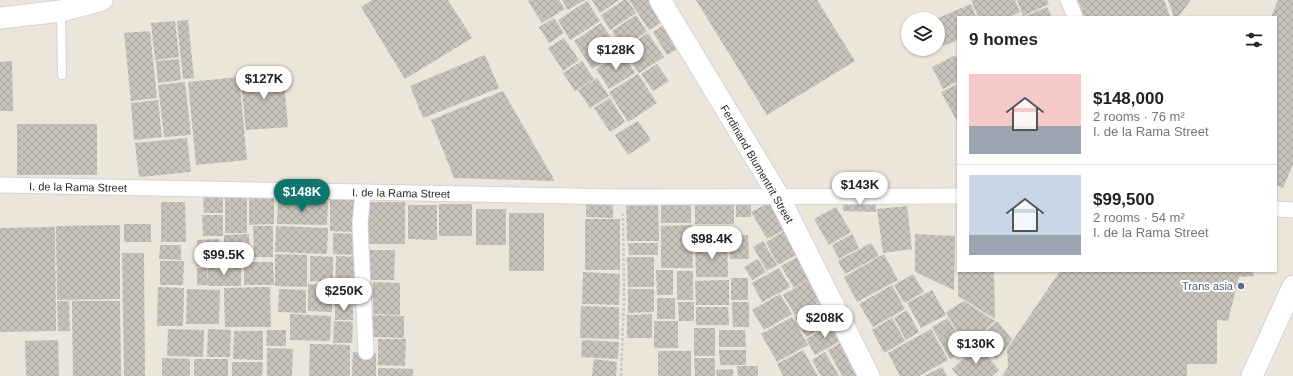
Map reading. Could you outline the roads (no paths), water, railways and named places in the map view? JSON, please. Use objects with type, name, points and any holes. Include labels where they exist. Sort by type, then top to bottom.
[{"type":"street","points":[[0,18],[61,11],[102,0]]},
{"type":"street","name":"Ferdinand Blumentrit Street","points":[[660,0],[779,197],[869,376]]},
{"type":"street","points":[[1068,0],[1075,16]]},
{"type":"street","name":"I. de la Rama Street","points":[[0,185],[623,197],[957,196]]},
{"type":"street","points":[[363,193],[360,224],[366,352]]},
{"type":"street","points":[[1277,209],[1293,210]]},
{"type":"street","points":[[1252,376],[1293,286]]},
{"type":"lane","points":[[61,11],[62,75]]},
{"type":"place","name":"Trans asia","points":[[1241,286]]}]
